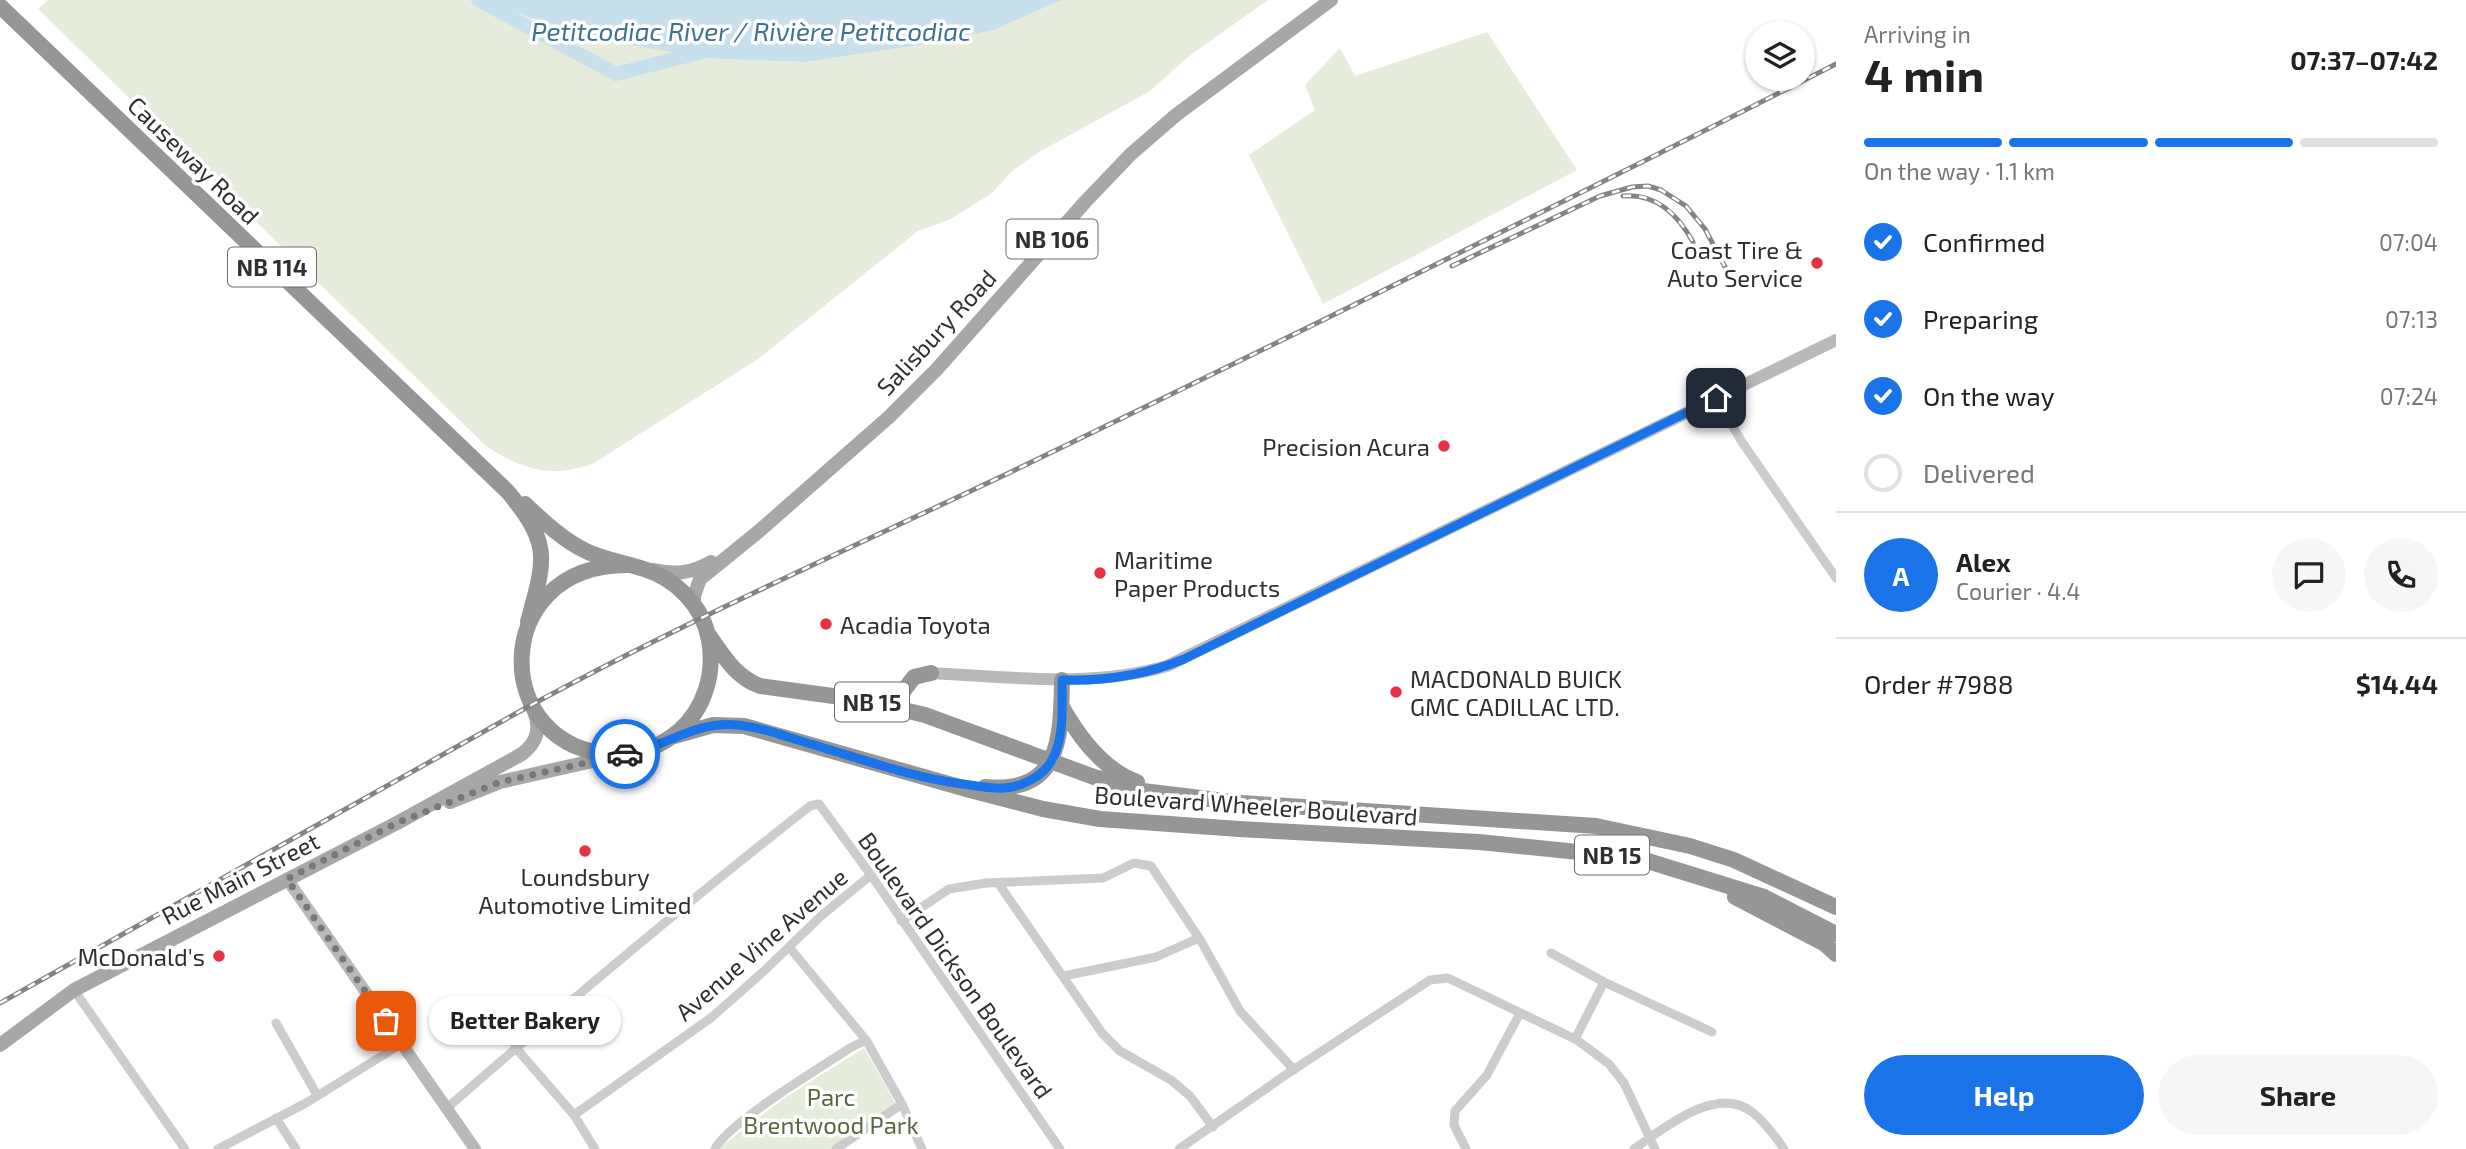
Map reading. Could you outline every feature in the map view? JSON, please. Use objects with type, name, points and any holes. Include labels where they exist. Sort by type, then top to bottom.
[{"type":"highway","name":"Causeway Road","points":[[0,6],[508,492],[573,544],[589,553],[635,566]]},
{"type":"highway","name":"Causeway Road","points":[[508,492],[525,512],[541,545],[542,569],[528,622]]},
{"type":"highway","points":[[607,565],[635,566],[671,582],[694,604],[708,634],[711,667],[703,699],[690,720],[671,737],[649,749],[624,754],[587,750],[570,743],[555,732],[532,704],[522,670],[523,640],[528,622],[552,589],[568,577],[607,565]]},
{"type":"highway","name":"Boulevard Wheeler Boulevard","points":[[708,634],[736,672],[753,684],[887,705],[957,725],[1130,788],[1242,803],[1596,826],[1690,846],[1734,860],[1836,907]]},
{"type":"highway","points":[[887,705],[898,698],[914,677],[931,673]]},
{"type":"highway","points":[[937,781],[1012,787],[1035,777],[1052,761],[1057,745],[1062,680]]},
{"type":"highway","points":[[1062,707],[1082,738],[1114,770],[1131,780],[1179,796]]},
{"type":"highway","name":"Boulevard Wheeler Boulevard","points":[[671,737],[713,725],[738,725],[1017,803],[1100,819],[1227,829],[1479,842],[1638,858],[1764,897],[1836,934]]},
{"type":"highway","points":[[1596,826],[1636,829],[1700,841],[1787,873],[1836,896]]},
{"type":"highway","points":[[1606,855],[1659,869],[1744,900],[1825,944],[1836,954]]},
{"type":"main road","name":"Salisbury Road","points":[[694,604],[700,579],[889,417],[937,369],[1131,154],[1176,115],[1331,0]]},
{"type":"main road","name":"Salisbury Road","points":[[635,566],[669,574],[699,569],[711,563],[768,513],[793,500]]},
{"type":"main road","name":"Rue Main Street","points":[[0,1045],[74,990],[397,823],[522,754],[531,747],[538,730],[532,704]]},
{"type":"main road","name":"Rue Main Street","points":[[397,823],[500,782],[624,754]]},
{"type":"street","points":[[931,673],[1062,680],[1121,677],[1184,659],[1836,340]]},
{"type":"street","points":[[1716,398],[1742,442],[1836,578]]},
{"type":"street","name":"Boulevard Dickson Boulevard","points":[[515,1047],[678,909],[810,806],[819,804],[1060,1149]]},
{"type":"street","points":[[901,920],[949,889],[998,883],[1103,878],[1134,863],[1151,866],[1199,938],[1240,1011],[1294,1070]]},
{"type":"street","name":"Avenue Vine Avenue","points":[[574,1115],[712,1017],[821,916],[871,875]]},
{"type":"street","points":[[287,879],[475,1149]]},
{"type":"street","points":[[998,883],[1102,1033],[1120,1051],[1171,1080],[1190,1096],[1213,1127]]},
{"type":"street","points":[[1064,976],[1156,957],[1199,938]]},
{"type":"street","points":[[789,947],[866,1040],[902,1104],[922,1149]]},
{"type":"street","points":[[1551,954],[1712,1032]]},
{"type":"street","points":[[1179,1149],[1430,980],[1448,978],[1575,1039],[1609,1064],[1624,1083],[1655,1149]]},
{"type":"street","points":[[1575,1039],[1604,982]]},
{"type":"street","points":[[74,990],[185,1149]]},
{"type":"street","points":[[1466,1149],[1454,1125],[1455,1111],[1487,1075],[1520,1013]]},
{"type":"street","points":[[276,1023],[317,1095]]},
{"type":"street","points":[[715,1149],[742,1120],[866,1040]]},
{"type":"street","points":[[218,1149],[317,1095],[401,1044]]},
{"type":"street","points":[[447,1108],[515,1047],[574,1115],[595,1149]]},
{"type":"street","points":[[836,1149],[902,1104]]},
{"type":"street","points":[[1634,1149],[1702,1105],[1729,1104],[1749,1110],[1772,1132],[1784,1149]]},
{"type":"street","points":[[276,1118],[296,1149]]},
{"type":"green space","points":[[48,0],[480,0],[543,22],[719,59],[806,62],[994,30],[1062,0],[1268,0],[1189,56],[1150,91],[1039,152],[1012,171],[992,193],[949,220],[918,231],[758,359],[594,463],[579,468],[551,471],[525,466],[486,446],[38,9]]},
{"type":"green space","points":[[1487,32],[1577,170],[1323,304],[1249,155],[1315,110],[1305,85],[1340,48],[1355,76]]},
{"type":"green space","name":"Parc Brentwood Park","points":[[864,1048],[897,1106],[837,1149],[721,1149],[786,1097]]},
{"type":"water","name":"Petitcodiac River / Rivière Petitcodiac","points":[[480,0],[1062,0],[994,30],[925,44],[806,62],[719,59],[636,46],[543,22]]},
{"type":"waterway","name":"Petitcodiac River / Rivière Petitcodiac","points":[[478,0],[616,74],[710,50]]},
{"type":"railway","points":[[0,1003],[584,677],[705,616],[1013,471],[1322,320],[1836,64]]},
{"type":"railway","points":[[1452,266],[1600,196],[1632,187],[1648,186],[1661,190],[1686,206],[1705,229],[1732,280]]},
{"type":"railway","points":[[1623,196],[1635,196],[1656,202],[1681,223],[1693,242]]},
{"type":"way so far","points":[[386,1021],[287,879],[397,823],[500,782],[625,754]]},
{"type":"place","name":"Coast Tire & Auto Service","points":[[1817,263]]},
{"type":"place","name":"Precision Acura","points":[[1444,446]]},
{"type":"place","name":"Maritime Paper Products","points":[[1100,573]]},
{"type":"place","name":"Acadia Toyota","points":[[826,624]]},
{"type":"place","name":"MACDONALD BUICK GMC CADILLAC LTD.","points":[[1396,692]]},
{"type":"place","name":"Loundsbury Automotive Limited","points":[[585,851]]},
{"type":"place","name":"McDonald's","points":[[219,956]]},
{"type":"place","name":"Better Bakery","points":[[386,1021]]},
{"type":"route","points":[[625,754],[649,749],[671,737],[706,726],[729,724],[771,732],[937,781],[997,788],[1018,785],[1045,770],[1052,761],[1059,737],[1062,680],[1121,677],[1184,659],[1716,398]]}]
